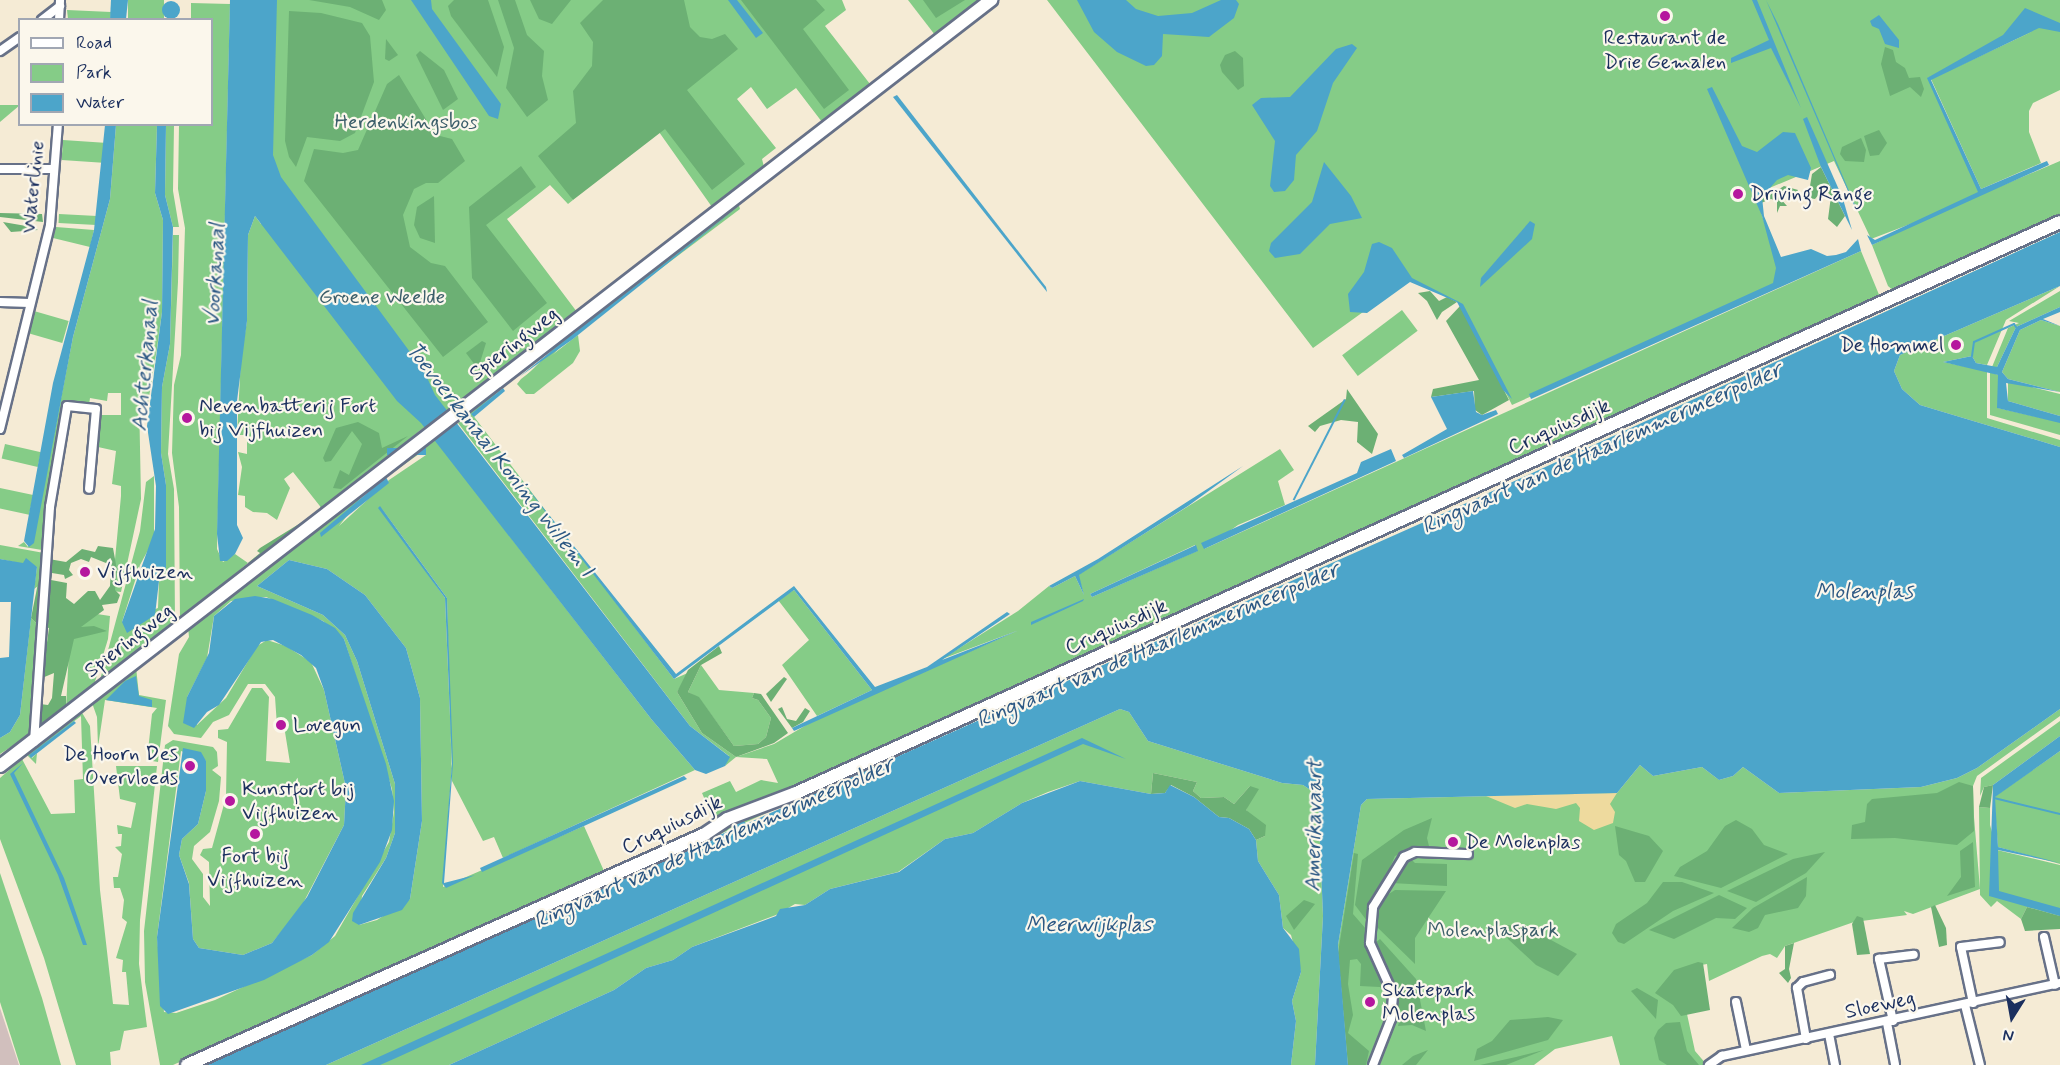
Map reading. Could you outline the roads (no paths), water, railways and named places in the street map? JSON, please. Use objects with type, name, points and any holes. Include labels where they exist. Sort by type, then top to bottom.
[{"type":"street","name":"Spieringweg","points":[[0,766],[34,742],[991,0]]},
{"type":"street","points":[[44,18],[60,3]]},
{"type":"street","points":[[59,18],[60,3]]},
{"type":"street","points":[[0,51],[18,38]]},
{"type":"street","name":"Waterlinie","points":[[0,429],[29,303],[50,225],[58,126]]},
{"type":"street","points":[[0,170],[53,169]]},
{"type":"street","name":"Cruquiusdijk","points":[[188,1065],[705,834],[734,816],[796,793],[2060,222]]},
{"type":"street","points":[[0,302],[29,303]]},
{"type":"street","points":[[34,742],[50,507],[67,406],[96,409],[89,489]]},
{"type":"street","points":[[1372,1065],[1391,1019],[1393,994],[1370,943],[1373,907],[1404,857],[1414,852],[1468,854]]},
{"type":"street","points":[[2044,937],[2057,984]]},
{"type":"street","points":[[1980,1065],[1961,947],[2000,942]]},
{"type":"street","points":[[1895,1064],[1879,960],[1914,954]]},
{"type":"street","points":[[1806,1039],[1797,988],[1803,982],[1830,975]]},
{"type":"street","name":"Sloeweg","points":[[1709,1065],[1722,1056],[1746,1050],[1890,1022],[2057,984]]},
{"type":"street","points":[[1736,1002],[1746,1050]]},
{"type":"street","points":[[1829,1034],[1835,1065]]},
{"type":"water","points":[[111,0],[128,0],[126,18],[110,18]]},
{"type":"water","points":[[230,0],[277,0],[273,155],[281,177],[424,371],[435,395],[690,726],[730,757],[725,766],[706,774],[695,770],[652,720],[421,423],[397,401],[255,216],[248,235],[247,321],[237,401],[237,525],[243,538],[235,554],[227,561],[220,561],[217,534]]},
{"type":"water","points":[[411,0],[431,0],[432,9],[501,104],[498,119],[489,116]]},
{"type":"water","points":[[728,0],[737,0],[763,33],[756,38]]},
{"type":"water","points":[[1077,0],[1126,0],[1136,9],[1158,16],[1192,13],[1221,0],[1236,0],[1239,4],[1234,18],[1209,37],[1163,34],[1162,56],[1154,65],[1146,66],[1117,52],[1094,32]]},
{"type":"water","points":[[1752,0],[1757,0],[1801,108],[1771,48],[1731,63],[1731,58],[1769,40]]},
{"type":"water","points":[[1766,0],[1778,24],[1855,205],[1854,205]]},
{"type":"water","points":[[171,1],[179,7],[179,13],[174,18],[165,16],[162,10],[165,4]]},
{"type":"water","points":[[2025,8],[2060,23],[2060,32],[2039,28],[1931,80],[1981,189],[2047,161],[2049,165],[1872,245],[1867,235],[1875,240],[1978,192],[1927,78],[2003,35]]},
{"type":"water","points":[[1879,15],[1899,40],[1899,48],[1885,44],[1879,29],[1872,26],[1870,21]]},
{"type":"water","points":[[1352,44],[1357,48],[1333,83],[1317,131],[1296,155],[1294,180],[1285,191],[1274,192],[1270,186],[1275,141],[1252,105],[1261,98],[1290,97],[1336,49]]},
{"type":"water","points":[[1712,87],[1742,146],[1757,152],[1783,132],[1795,133],[1811,168],[1808,180],[1788,175],[1777,180],[1762,197],[1764,216],[1781,257],[1811,249],[1827,256],[1836,255],[1846,252],[1858,239],[1861,251],[1531,399],[1529,394],[1773,283],[1776,268],[1762,216],[1707,89]]},
{"type":"water","points":[[897,95],[1046,287],[1047,292],[893,97]]},
{"type":"water","points":[[1807,117],[1843,199],[1852,230],[1821,167],[1803,119]]},
{"type":"water","points":[[105,126],[116,126],[110,199],[73,337],[34,543],[29,547],[24,541],[53,383],[94,230]]},
{"type":"water","points":[[157,126],[166,126],[165,195],[173,227],[170,344],[162,387],[161,453],[166,485],[166,570],[159,581],[155,615],[127,633],[122,622],[155,529],[156,486],[147,426],[162,312],[163,220],[155,193]]},
{"type":"water","points":[[1324,162],[1351,196],[1362,218],[1330,224],[1300,254],[1275,258],[1269,251],[1271,243],[1312,202]]},
{"type":"water","points":[[737,208],[573,339],[519,377],[574,333]]},
{"type":"water","points":[[1530,221],[1535,224],[1532,239],[1480,287],[1481,278]]},
{"type":"water","name":"Molenplas","points":[[2060,232],[2060,286],[1900,355],[1894,371],[1902,389],[1920,405],[2060,447],[2060,709],[1977,768],[1957,778],[1921,787],[1779,793],[1743,767],[1733,776],[1719,780],[1702,767],[1653,776],[1640,765],[1617,793],[1367,799],[1361,805],[1338,945],[1348,1065],[1315,1065],[1323,916],[1318,795],[1303,785],[1282,783],[1148,741],[1129,712],[1120,709],[326,1065],[204,1065],[733,829],[738,823],[744,821],[746,824],[1451,510]]},
{"type":"water","points":[[1379,242],[1392,248],[1412,278],[1463,304],[1512,399],[1503,390],[1457,302],[1410,282],[1367,313],[1350,312],[1348,294],[1364,272],[1372,244]]},
{"type":"water","points":[[2060,307],[2060,312],[2043,319],[2060,326],[2041,320],[2020,330],[2002,372],[2008,379],[2060,392],[2006,383],[2008,401],[2060,416],[2060,423],[1997,408],[1998,375],[1943,362],[1972,356],[1976,363],[1997,367],[2016,327]]},
{"type":"water","points":[[503,388],[505,391],[474,417],[471,414]]},
{"type":"water","points":[[1473,391],[1476,412],[1482,415],[1496,410],[1498,414],[1404,458],[1402,455],[1447,429],[1431,397]]},
{"type":"water","points":[[1344,399],[1346,400],[1294,501],[1293,500]]},
{"type":"water","points":[[387,448],[426,448],[426,455],[387,455]]},
{"type":"water","points":[[1391,449],[1396,461],[1204,549],[1201,543],[1357,473],[1361,462]]},
{"type":"water","points":[[510,466],[676,674],[794,586],[875,687],[927,667],[1007,612],[1010,614],[942,660],[1019,630],[794,731],[792,728],[872,690],[794,590],[674,679]]},
{"type":"water","points":[[1243,466],[1188,506],[1079,575],[1084,595],[1075,576],[1052,588],[1049,586],[1098,559]]},
{"type":"water","points":[[386,477],[389,483],[321,537],[320,533]]},
{"type":"water","points":[[380,506],[447,598],[453,763],[444,883],[475,875],[446,888],[442,883],[452,764],[445,598],[378,508]]},
{"type":"water","points":[[1196,545],[1198,551],[1092,597],[1090,594]]},
{"type":"water","points":[[26,558],[37,567],[20,715],[10,732],[0,738],[0,658],[9,657],[11,602],[0,602],[0,559],[23,563]]},
{"type":"water","points":[[289,560],[327,569],[365,595],[406,648],[420,698],[422,821],[410,899],[402,910],[359,925],[352,921],[353,913],[386,858],[395,833],[395,784],[357,661],[345,635],[323,615],[257,586]]},
{"type":"water","points":[[255,596],[273,599],[312,615],[335,628],[344,639],[386,764],[394,801],[392,830],[380,862],[329,942],[312,955],[264,980],[168,1014],[160,1006],[157,937],[183,748],[201,752],[206,761],[206,791],[198,824],[182,839],[179,855],[189,884],[193,939],[199,948],[243,955],[272,943],[307,897],[344,825],[346,788],[324,690],[316,668],[301,655],[273,640],[261,642],[219,705],[207,712],[194,728],[183,723],[187,697],[209,653],[214,616],[235,599]]},
{"type":"water","points":[[1084,599],[1083,601],[1031,625],[1031,622]]},
{"type":"water","points":[[136,676],[139,696],[152,700],[152,707],[106,700],[125,681]]},
{"type":"water","points":[[74,721],[76,723],[31,758],[29,755]]},
{"type":"water","points":[[2060,736],[2060,751],[1995,797],[1998,847],[2060,863],[1998,850],[1999,891],[2060,908],[2060,916],[1989,896],[1993,785]]},
{"type":"water","points":[[1082,738],[1126,759],[1083,744],[396,1058],[380,1065],[361,1065]]},
{"type":"water","points":[[23,763],[14,773],[64,878],[87,945],[83,945],[58,875],[10,774]]},
{"type":"water","points":[[684,776],[687,779],[482,872],[480,868]]},
{"type":"water","name":"Meerwijkplas","points":[[1080,781],[1151,794],[1165,793],[1170,785],[1194,797],[1219,817],[1229,818],[1249,829],[1256,840],[1258,861],[1279,895],[1283,928],[1299,949],[1301,972],[1292,1001],[1296,1021],[1291,1065],[449,1065],[614,990],[646,968],[673,960],[692,947],[776,916],[780,909],[805,905],[830,889],[899,872],[945,839],[973,833],[1022,803]]},
{"type":"waterway","points":[[1972,356],[1974,342],[2014,324],[2016,327]]},
{"type":"waterway","points":[[1994,798],[2060,814]]},
{"type":"place","name":"Restaurant de Drie Gemalen","points":[[1665,16]]},
{"type":"place","name":"Driving Range","points":[[1738,194]]},
{"type":"place","name":"De Hommel","points":[[1956,345]]},
{"type":"place","name":"Nevenbatterij Fort bij Vijfhuizen","points":[[187,418]]},
{"type":"place","name":"Vijfhuizen","points":[[85,572]]},
{"type":"place","name":"Lovegun","points":[[281,725]]},
{"type":"place","name":"De Hoorn Des Overvloeds","points":[[190,766]]},
{"type":"place","name":"Kunstfort bij Vijfhuizen","points":[[230,801]]},
{"type":"place","name":"Fort bij Vijfhuizen","points":[[255,834]]},
{"type":"place","name":"De Molenplas","points":[[1453,842]]},
{"type":"place","name":"Skatepark Molenplas","points":[[1370,1002]]},
{"type":"park label","name":"Herdenkingsbos","points":[[406,122]]},
{"type":"park label","name":"Groene Weelde","points":[[382,297]]},
{"type":"park label","name":"Molenplaspark","points":[[1493,930]]},
{"type":"water label","name":"Voorkanaal","points":[[216,275]]},
{"type":"water label","name":"Achterkanaal","points":[[146,366]]},
{"type":"water label","name":"Ringvaart van de Haarlemmermeerpolder","points":[[1602,449]]},
{"type":"water label","name":"Toevoerkanaal Koning Willem I","points":[[499,460]]},
{"type":"water label","name":"Ringvaart van de Haarlemmermeerpolder","points":[[1158,646]]},
{"type":"water label","name":"Amerikavaart","points":[[1315,826]]},
{"type":"water label","name":"Ringvaart van de Haarlemmermeerpolder","points":[[714,844]]}]
